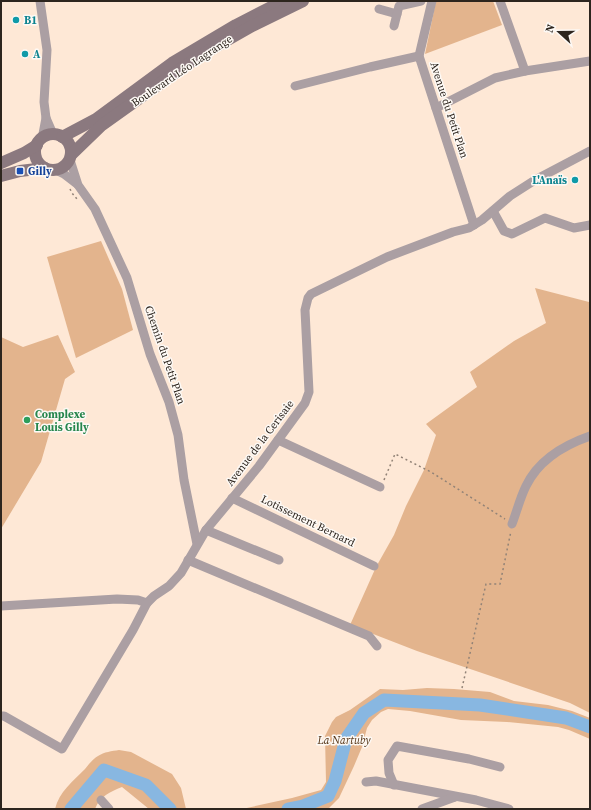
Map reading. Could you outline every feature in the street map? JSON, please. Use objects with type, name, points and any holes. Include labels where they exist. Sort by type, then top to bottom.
[{"type":"main road","name":"Boulevard Léo Lagrange","points":[[58,136],[96,119],[185,56],[236,25],[282,1]]},
{"type":"main road","name":"Boulevard Léo Lagrange","points":[[70,157],[102,125],[191,62],[252,26],[303,1]]},
{"type":"main road","points":[[1,163],[24,153],[47,136],[58,136],[70,144],[70,157],[64,167],[20,171],[1,176]]},
{"type":"main road","points":[[39,142],[36,156],[40,165],[50,169]]},
{"type":"street","points":[[39,142],[46,118],[44,102],[47,50],[40,1]]},
{"type":"street","points":[[394,26],[399,6],[420,1]]},
{"type":"street","name":"Avenue du Petit Plan","points":[[432,1],[419,56],[474,225]]},
{"type":"street","points":[[500,1],[525,71]]},
{"type":"street","points":[[379,9],[397,14]]},
{"type":"street","points":[[295,86],[370,66],[419,56]]},
{"type":"street","points":[[436,108],[496,78],[525,71],[590,61]]},
{"type":"street","points":[[46,118],[58,136]]},
{"type":"street","name":"Avenue de la Cerisaie","points":[[1,716],[4,716],[62,749],[147,603],[154,596],[169,586],[181,573],[206,530],[259,466],[308,398],[309,392],[305,310],[308,298],[311,294],[387,257],[474,225],[510,196],[535,180],[590,151]]},
{"type":"street","name":"Chemin du Petit Plan","points":[[70,157],[75,184]]},
{"type":"street","name":"Chemin du Petit Plan","points":[[50,169],[64,174],[75,184],[95,209],[127,278],[150,354],[169,402],[178,435],[184,480],[197,544]]},
{"type":"street","points":[[493,211],[504,231],[512,234],[545,218],[574,228],[590,225]]},
{"type":"street","points":[[512,524],[526,486],[535,471],[557,452],[576,441],[590,436]]},
{"type":"street","points":[[278,440],[380,487]]},
{"type":"street","name":"Lotissement Bernard","points":[[232,498],[374,566]]},
{"type":"street","points":[[206,530],[279,560]]},
{"type":"street","points":[[188,560],[369,636],[377,646]]},
{"type":"street","points":[[1,606],[117,599],[138,600],[147,603]]},
{"type":"street","points":[[394,785],[389,773],[388,760],[397,746],[469,759],[500,767]]},
{"type":"street","points":[[366,782],[376,781],[498,805],[509,809]]},
{"type":"street","points":[[422,809],[456,797]]},
{"type":"street","points":[[102,800],[109,809]]},
{"type":"path","points":[[75,184],[70,190],[78,200]]},
{"type":"path","points":[[380,487],[386,478],[395,454],[431,472],[512,524],[500,584],[486,584],[462,688]]},
{"type":"green space","points":[[436,1],[493,1],[502,25],[425,54]]},
{"type":"green space","points":[[101,241],[122,289],[133,330],[76,358],[47,257]]},
{"type":"green space","points":[[535,288],[589,302],[590,305],[590,713],[570,703],[417,651],[350,625],[376,567],[394,535],[406,506],[424,470],[436,435],[426,424],[477,387],[470,372],[514,341],[546,323]]},
{"type":"green space","name":"Complexe Louis Gilly","points":[[58,335],[75,372],[65,379],[41,462],[1,529],[1,337],[23,347]]},
{"type":"green space","name":"La Nartuby","points":[[427,688],[490,692],[514,701],[548,705],[572,711],[590,718],[590,739],[558,727],[507,722],[461,720],[410,711],[388,709],[381,712],[372,720],[367,728],[362,747],[339,798],[329,808],[242,809],[321,790],[326,782],[325,736],[336,717],[350,710],[380,689],[403,690]]},
{"type":"green space","points":[[119,750],[131,752],[172,774],[181,788],[186,809],[149,809],[122,787],[103,798],[95,809],[55,809],[63,792],[92,760],[108,752]]},
{"type":"waterway","name":"La Nartuby","points":[[288,809],[303,806],[328,796],[335,781],[346,739],[364,713],[384,700],[480,705],[566,718],[590,727]]},
{"type":"waterway","name":"La Nartuby","points":[[71,809],[104,770],[146,785],[170,809]]},
{"type":"place","name":"B1","points":[[16,20]]},
{"type":"place","name":"A","points":[[25,54]]},
{"type":"place","name":"Gilly","points":[[20,171]]},
{"type":"place","name":"L'Anaïs","points":[[575,180]]},
{"type":"place","name":"Complexe Louis Gilly","points":[[27,420]]}]
